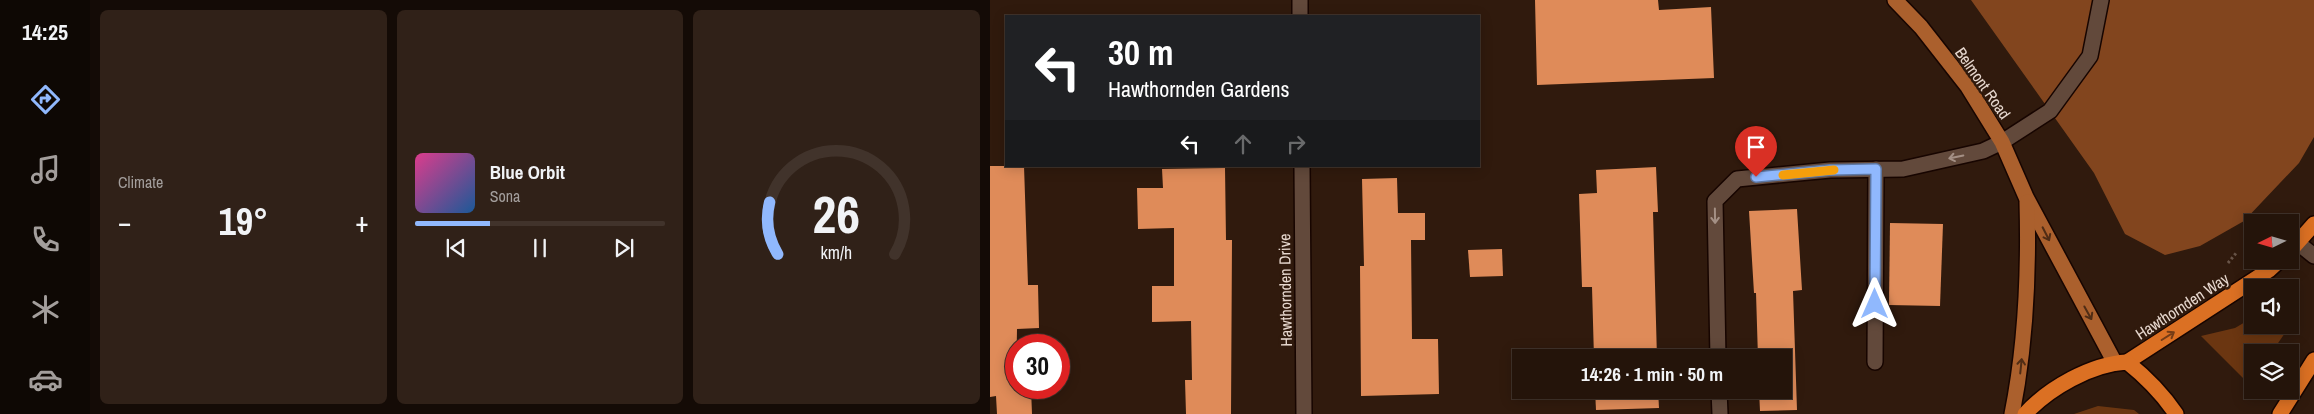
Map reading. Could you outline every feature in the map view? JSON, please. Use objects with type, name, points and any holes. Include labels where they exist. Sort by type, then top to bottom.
[{"type":"highway","points":[[2299,241],[2314,224]]},
{"type":"highway","name":"Hawthornden Way","points":[[2025,414],[2051,392],[2071,380],[2091,371],[2121,363],[2270,269]]},
{"type":"highway","points":[[2280,414],[2314,360]]},
{"type":"highway","points":[[2121,363],[2150,381],[2165,396],[2176,414]]},
{"type":"main road","name":"Belmont Road","points":[[1895,0],[1921,27],[1968,87],[2002,142],[2026,197],[2121,363]]},
{"type":"main road","name":"Belmont Road","points":[[2012,414],[2020,371],[2025,311],[2028,247],[2026,197]]},
{"type":"street","points":[[1300,0],[1300,15]]},
{"type":"street","points":[[1718,349],[1715,201],[1737,179],[1830,170],[1902,169],[1982,151],[2002,142],[2050,112],[2090,56],[2101,0]]},
{"type":"street","name":"Hawthornden Drive","points":[[1302,167],[1304,414]]},
{"type":"street","points":[[1875,362],[1876,169]]},
{"type":"street","points":[[2299,249],[2314,256]]},
{"type":"street","points":[[1719,399],[1720,414]]},
{"type":"shaded area","points":[[1971,0],[2314,0],[2314,137],[2299,163],[2251,214],[2244,214],[2244,221],[2200,246],[2165,255],[2125,234],[2094,173]]},
{"type":"shaded area","points":[[2244,323],[2244,334],[2284,334],[2277,344],[2244,344],[2244,379],[2201,336],[2235,328]]},
{"type":"shaded area","points":[[2098,406],[2134,410],[2139,414],[2074,414]]},
{"type":"building","points":[[1535,0],[1658,0],[1659,10],[1711,7],[1714,78],[1537,85]]},
{"type":"building","points":[[990,166],[1024,167],[1028,285],[1038,285],[1039,328],[1017,329],[1017,334],[1005,334],[1005,399],[1031,399],[1032,414],[997,414],[996,396],[990,397]]},
{"type":"building","points":[[1656,167],[1658,212],[1653,212],[1657,349],[1594,349],[1592,287],[1582,287],[1579,194],[1597,193],[1596,170]]},
{"type":"building","points":[[1225,168],[1226,240],[1232,240],[1231,414],[1186,414],[1185,380],[1192,380],[1191,321],[1152,322],[1152,286],[1174,286],[1174,228],[1138,229],[1137,188],[1163,188],[1162,169]]},
{"type":"building","points":[[1397,178],[1398,213],[1425,213],[1425,240],[1411,240],[1412,339],[1438,339],[1439,394],[1361,396],[1360,266],[1364,266],[1362,179]]},
{"type":"building","points":[[1797,209],[1802,290],[1793,291],[1797,410],[1760,411],[1759,399],[1792,399],[1792,349],[1758,349],[1756,293],[1754,293],[1749,211]]},
{"type":"building","points":[[1890,223],[1943,224],[1940,306],[1889,305]]},
{"type":"building","points":[[1502,249],[1503,276],[1470,277],[1468,250]]},
{"type":"building","points":[[1595,399],[1658,399],[1659,408],[1596,410]]},
{"type":"slow traffic","points":[[1783,175],[1834,170]]},
{"type":"route","points":[[1756,177],[1830,170],[1876,169],[1875,304]]}]
